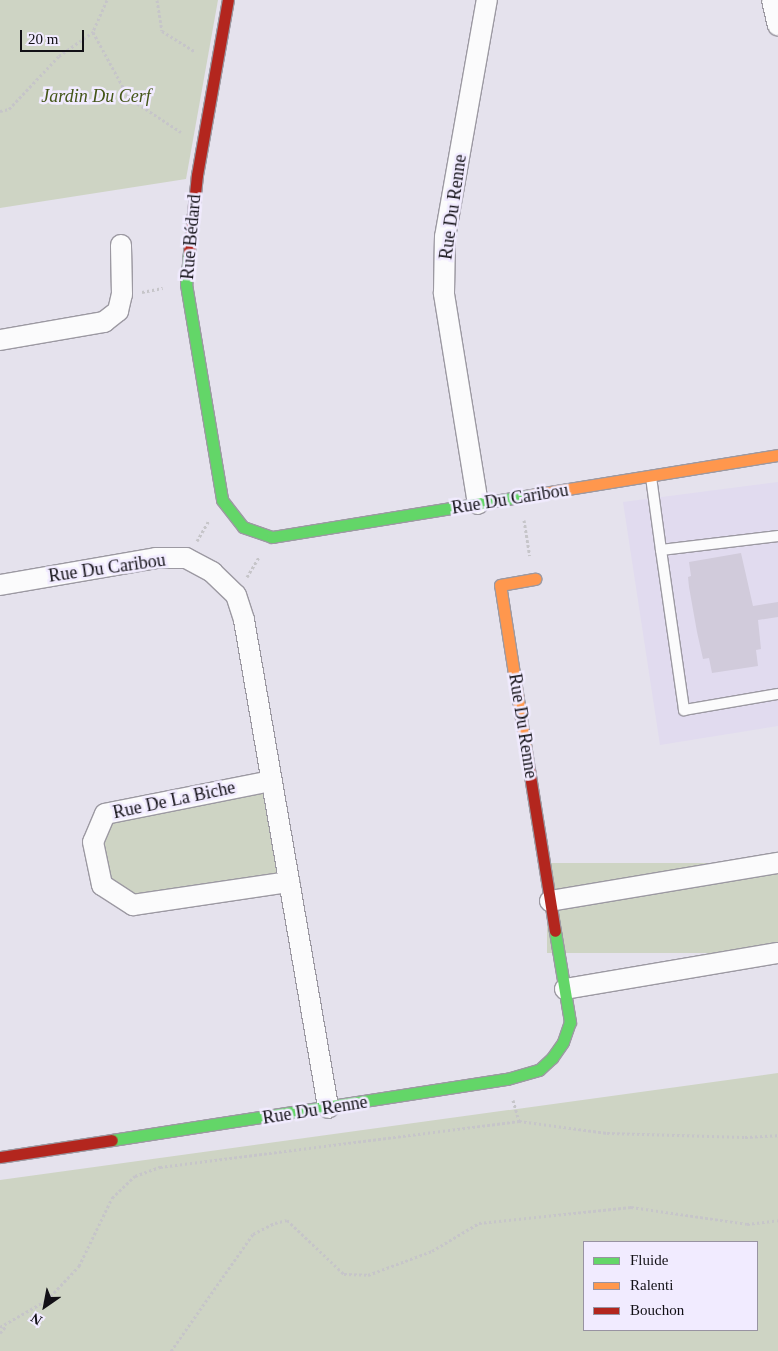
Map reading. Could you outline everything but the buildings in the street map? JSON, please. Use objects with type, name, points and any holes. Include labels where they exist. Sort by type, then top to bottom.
[{"type":"street","name":"Rue Bédard","points":[[228,0],[197,175],[186,284],[222,500],[244,527]]},
{"type":"street","name":"Rue Du Renne","points":[[478,504],[444,293],[445,237],[487,0]]},
{"type":"street","points":[[772,0],[778,25]]},
{"type":"street","points":[[0,340],[104,322],[118,311],[122,294],[121,245]]},
{"type":"street","name":"Rue Du Caribou","points":[[244,527],[272,537],[778,455]]},
{"type":"street","name":"Rue Du Caribou","points":[[0,585],[156,558],[186,558],[212,572],[236,595]]},
{"type":"street","name":"Rue Du Renne","points":[[0,1157],[507,1080],[539,1070],[552,1058],[563,1042],[570,1022],[500,585],[535,579]]},
{"type":"street","points":[[236,595],[244,620],[328,1108]]},
{"type":"street","name":"Rue De La Biche","points":[[271,780],[105,814],[93,842],[102,885],[133,905],[289,882]]},
{"type":"street","points":[[550,901],[778,863]]},
{"type":"street","points":[[565,989],[778,953]]},
{"type":"lane","points":[[651,476],[684,710],[778,694]]},
{"type":"lane","points":[[661,550],[778,536]]},
{"type":"path","points":[[0,111],[9,110],[60,56],[93,32],[107,0]]},
{"type":"path","points":[[158,0],[162,31],[216,65]]},
{"type":"path","points":[[93,32],[128,98],[202,145]]},
{"type":"path","points":[[118,311],[142,292],[186,284]]},
{"type":"path","points":[[519,497],[535,579]]},
{"type":"path","points":[[186,558],[222,500]]},
{"type":"path","points":[[236,595],[272,537]]},
{"type":"path","points":[[0,1327],[47,1300],[79,1266],[112,1198],[135,1176],[160,1167],[519,1121],[607,1133],[745,1137],[778,1135]]},
{"type":"path","points":[[171,1351],[253,1234],[275,1223],[287,1220],[344,1274],[368,1275],[432,1251],[478,1222],[631,1207],[747,1224],[778,1220]]},
{"type":"path","points":[[0,1333],[7,1324]]},
{"type":"shaded area","points":[[778,482],[778,726],[660,745],[623,502]]},
{"type":"green space","name":"Jardin Du Cerf","points":[[0,0],[218,0],[186,179],[0,208]]},
{"type":"green space","points":[[271,781],[289,882],[133,905],[102,885],[93,842],[105,814]]},
{"type":"green space","points":[[547,863],[778,863],[778,953],[547,953]]},
{"type":"green space","points":[[778,1073],[778,1351],[0,1351],[0,1180]]},
{"type":"traffic: fast","points":[[189,252],[186,284],[222,500],[243,527],[272,537],[531,495]]},
{"type":"traffic: fast","points":[[112,1140],[507,1079],[539,1070],[552,1058],[563,1042],[570,1022],[555,931]]},
{"type":"traffic: slow","points":[[531,495],[778,455]]},
{"type":"traffic: slow","points":[[528,763],[500,585],[535,579]]},
{"type":"traffic: jam","points":[[189,252],[197,175],[228,0]]},
{"type":"traffic: jam","points":[[528,763],[555,931]]},
{"type":"traffic: jam","points":[[0,1157],[112,1140]]}]
